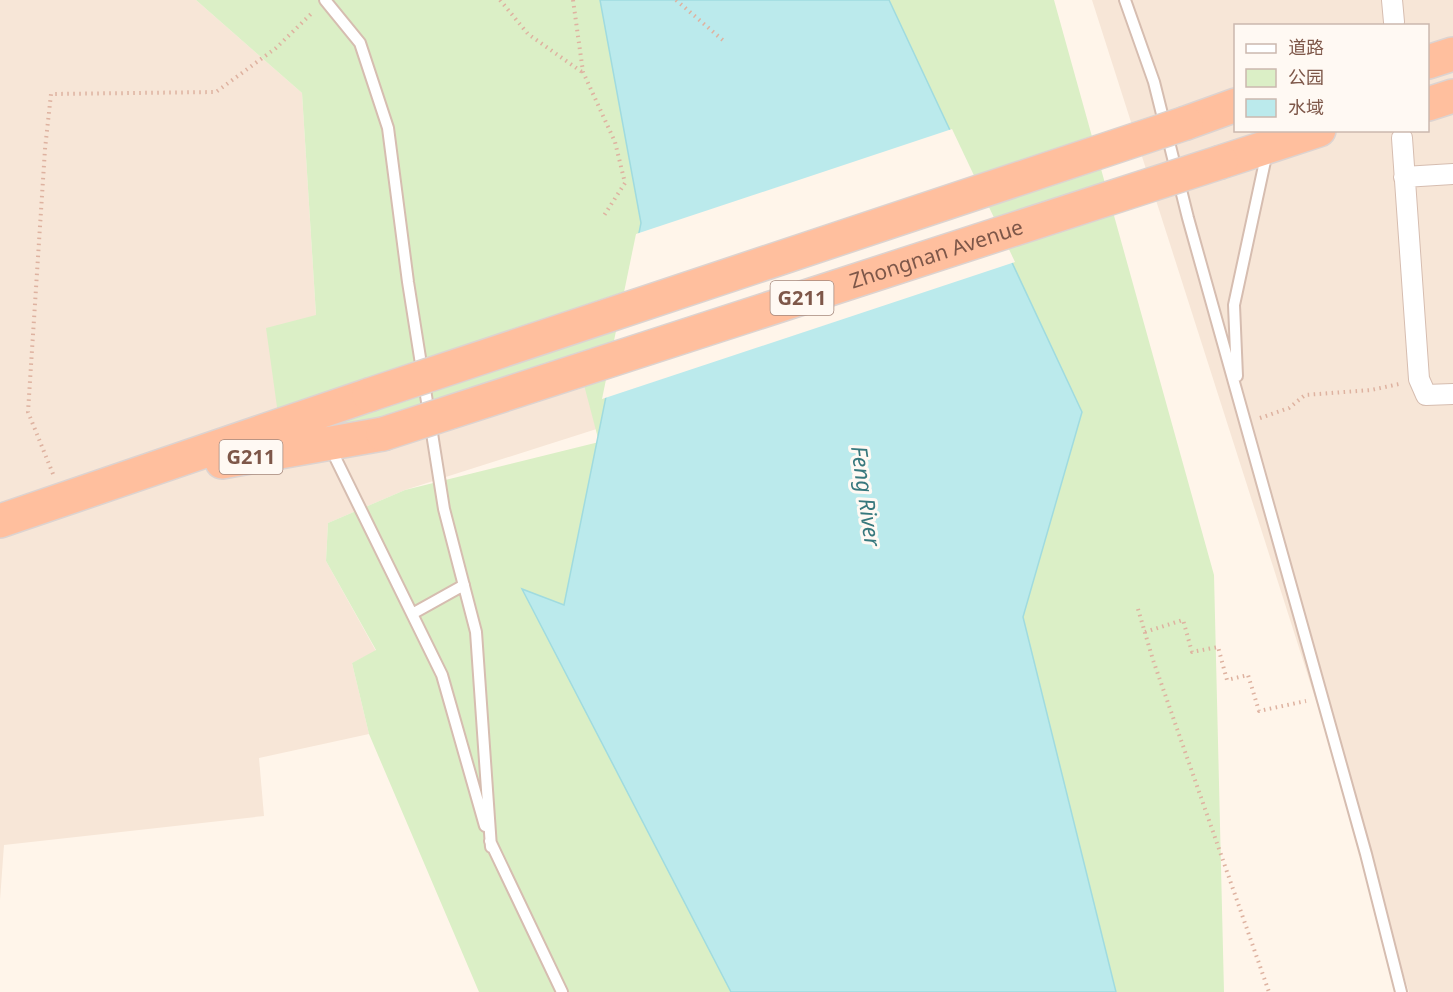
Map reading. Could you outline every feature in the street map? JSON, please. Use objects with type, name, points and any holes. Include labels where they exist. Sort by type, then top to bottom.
[{"type":"highway","points":[[1429,62],[1453,54]]},
{"type":"highway","points":[[1429,104],[1453,96]]},
{"type":"highway","name":"G211","points":[[0,521],[1234,106]]},
{"type":"highway","name":"Zhongnan Avenue","points":[[328,443],[382,434],[1313,132]]},
{"type":"highway","name":"G211","points":[[120,480],[328,443]]},
{"type":"street","points":[[1392,0],[1394,22]]},
{"type":"street","points":[[1402,138],[1419,379],[1426,395],[1453,394]]},
{"type":"street","points":[[1404,177],[1453,174]]},
{"type":"lane","points":[[325,0],[360,43],[388,128],[408,282],[444,509],[476,632],[491,847]]},
{"type":"lane","points":[[1125,0],[1154,82],[1188,218],[1322,697],[1401,992]]},
{"type":"lane","points":[[1237,393],[1234,305],[1268,146]]},
{"type":"lane","points":[[328,443],[442,675],[491,847],[562,992]]},
{"type":"lane","points":[[412,614],[464,585]]},
{"type":"path","points":[[63,500],[28,412],[45,149],[51,94],[216,92],[276,48],[325,0]]},
{"type":"path","points":[[500,0],[528,34],[583,72]]},
{"type":"path","points":[[573,0],[583,72],[615,142],[625,183],[603,217]]},
{"type":"path","points":[[675,0],[726,42]]},
{"type":"path","points":[[1245,423],[1289,408],[1305,395],[1371,390],[1419,379]]},
{"type":"path","points":[[1138,609],[1269,992]]},
{"type":"path","points":[[1145,632],[1183,620],[1192,652],[1218,647],[1227,681],[1248,675],[1259,711],[1322,697]]},
{"type":"shaded area","points":[[0,0],[196,0],[302,93],[316,315],[591,357],[653,411],[405,490],[328,523],[326,561],[376,651],[352,663],[369,734],[259,758],[264,816],[4,845],[0,900]]},
{"type":"shaded area","points":[[1092,0],[1453,0],[1453,992],[1409,992]]},
{"type":"green space","points":[[196,0],[1054,0],[1214,575],[1224,992],[479,992],[369,734],[352,663],[376,650],[326,561],[328,523],[405,490],[599,442],[578,362],[452,404],[282,443],[266,328],[316,315],[302,93]]},
{"type":"water","name":"Feng River","points":[[600,0],[889,0],[1082,412],[1023,617],[1116,992],[731,992],[522,589],[564,605],[641,223]]},
{"type":"pier","points":[[952,129],[1015,262],[602,399],[636,234]]}]
